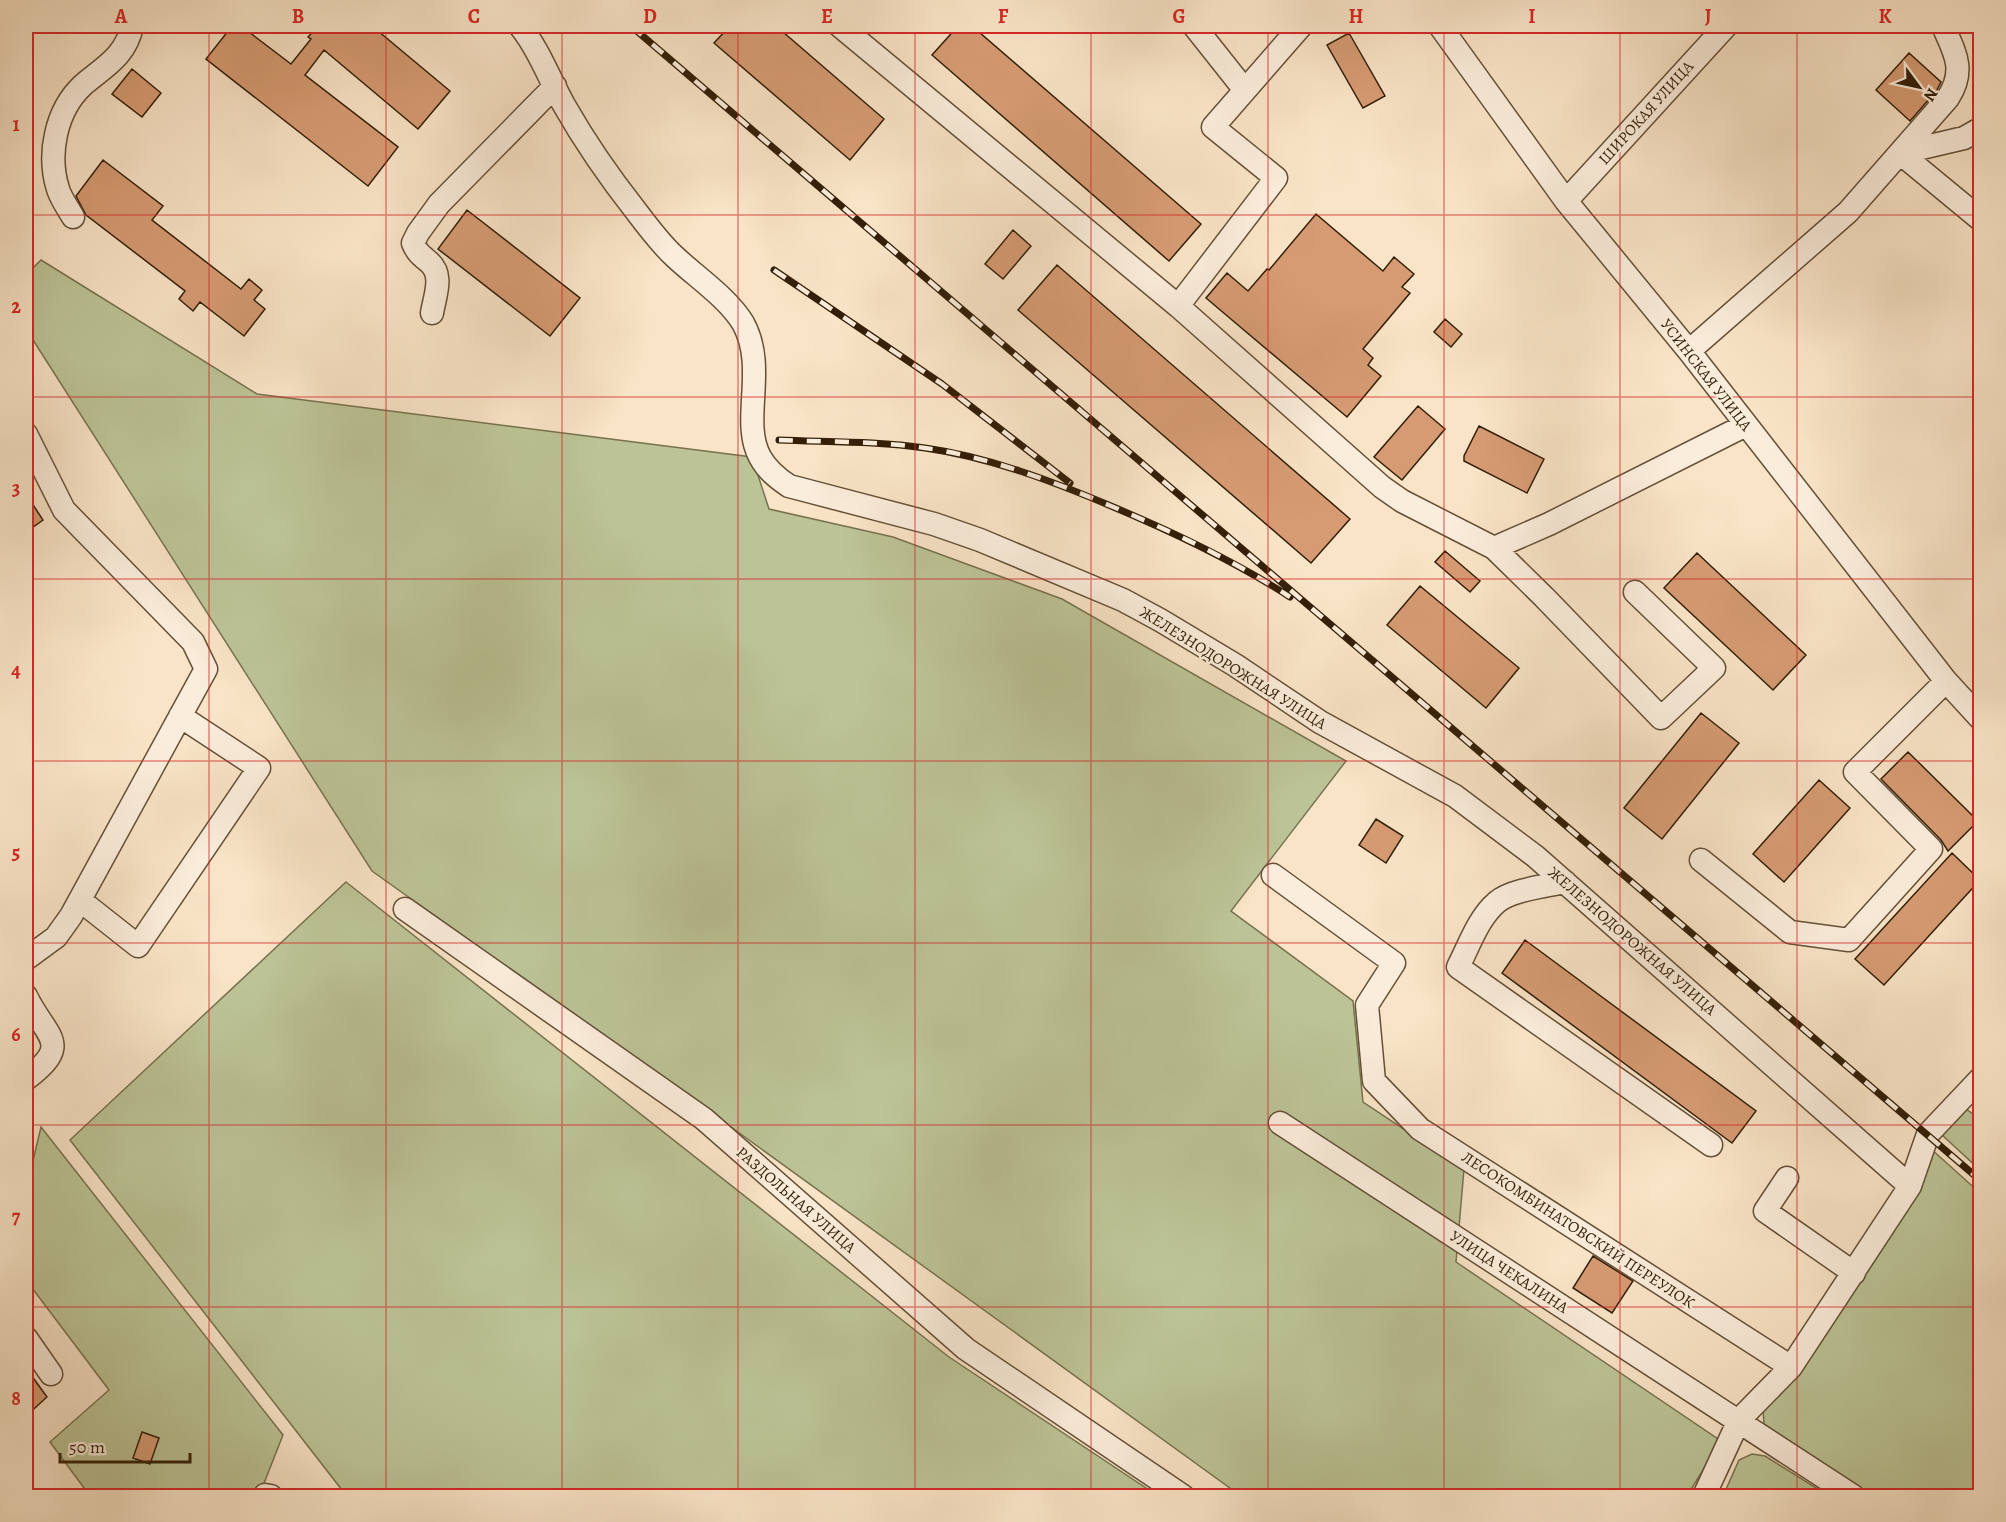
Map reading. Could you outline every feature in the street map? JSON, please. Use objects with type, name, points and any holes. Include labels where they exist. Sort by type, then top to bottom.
[{"type":"street","points":[[73,217],[58,190],[54,172],[54,143],[58,128],[70,101],[120,52],[132,26]]},
{"type":"street","name":"ЖЕЛЕЗНОДОРОЖНАЯ УЛИЦА","points":[[520,26],[533,42],[564,105],[637,213],[672,254],[726,303],[742,322],[751,342],[754,360],[753,437],[759,457],[772,474],[789,486],[934,524],[980,540],[1123,600],[1235,665],[1320,722],[1455,796],[1535,855],[1910,1186]]},
{"type":"street","points":[[840,26],[1178,306],[1382,488],[1402,501],[1494,548],[1661,718],[1714,668],[1635,592]]},
{"type":"street","points":[[1194,26],[1244,89]]},
{"type":"street","points":[[1178,306],[1276,178],[1213,127],[1301,26]]},
{"type":"street","name":"УСИНСКАЯ УЛИЦА","points":[[1440,26],[1566,201],[1689,351],[1946,681],[1980,718]]},
{"type":"street","name":"ШИРОКАЯ УЛИЦА","points":[[1566,201],[1726,26]]},
{"type":"street","points":[[1689,351],[1848,212],[1948,98],[1958,84],[1958,67],[1953,47],[1943,26]]},
{"type":"street","points":[[432,313],[438,277],[435,269],[416,250],[413,243],[418,233],[439,204],[555,86]]},
{"type":"street","points":[[1900,153],[1964,138],[1980,129]]},
{"type":"street","points":[[1900,153],[1980,219]]},
{"type":"street","points":[[1494,548],[1549,524],[1746,425]]},
{"type":"street","points":[[26,434],[32,465],[64,510],[193,642],[207,669],[81,901],[56,937],[26,959]]},
{"type":"street","points":[[1701,860],[1790,932],[1850,940],[1931,849],[1855,772],[1946,681]]},
{"type":"street","points":[[81,901],[138,946],[259,768],[180,716]]},
{"type":"street","name":"ЛЕСОКОМБИНАТОВСКИЙ ПЕРЕУЛОК","points":[[1273,875],[1394,963],[1366,1005],[1374,1081],[1420,1129],[1791,1367]]},
{"type":"street","points":[[1565,882],[1513,894],[1497,902],[1481,922],[1458,967],[1711,1145]]},
{"type":"street","name":"РАЗДОЛЬНАЯ УЛИЦА","points":[[405,909],[704,1119],[966,1349],[1183,1497]]},
{"type":"street","points":[[26,996],[54,1044],[53,1053],[47,1061],[26,1079]]},
{"type":"street","points":[[1704,1497],[1738,1420],[1791,1367],[1910,1186],[1928,1134],[1980,1079]]},
{"type":"street","name":"УЛИЦА ЧЕКАЛИНА","points":[[1280,1123],[1853,1497]]},
{"type":"street","points":[[1787,1178],[1765,1211],[1854,1273]]},
{"type":"street","points":[[26,1338],[51,1374]]},
{"type":"street","points":[[264,1497],[265,1495],[271,1497]]},
{"type":"green space","points":[[41,260],[257,394],[752,457],[769,509],[893,537],[1062,599],[1346,761],[1231,911],[1353,1001],[1363,1102],[1464,1169],[1456,1262],[1721,1441],[1687,1496],[1241,1496],[713,1114],[372,871],[26,329],[26,275]]},
{"type":"green space","points":[[346,882],[949,1357],[1158,1496],[359,1496],[342,1490],[70,1140]]},
{"type":"green space","points":[[1966,1109],[1976,1116],[1980,1112],[1980,1170],[1942,1135]]},
{"type":"green space","points":[[41,1127],[283,1435],[259,1496],[90,1496],[50,1442],[109,1390],[26,1280],[26,1190]]},
{"type":"green space","points":[[1930,1148],[1980,1193],[1980,1496],[1872,1496],[1764,1424],[1763,1409],[1781,1394],[1916,1190]]},
{"type":"green space","points":[[1752,1454],[1765,1456],[1829,1496],[1723,1496],[1739,1460]]},
{"type":"building","points":[[232,26],[241,26],[291,64],[311,39],[308,37],[318,26],[372,26],[450,91],[418,129],[324,50],[305,75],[398,147],[368,186],[206,59]]},
{"type":"building","points":[[730,26],[776,26],[884,119],[850,160],[714,43]]},
{"type":"building","points":[[958,26],[972,26],[1201,224],[1169,261],[932,55]]},
{"type":"building","points":[[1349,33],[1385,96],[1363,108],[1327,45]]},
{"type":"building","points":[[1909,53],[1941,82],[1937,90],[1910,121],[1876,90]]},
{"type":"building","points":[[132,69],[161,93],[142,117],[112,94]]},
{"type":"building","points":[[103,160],[163,206],[152,220],[241,289],[249,279],[262,290],[254,300],[265,309],[244,336],[200,302],[193,311],[179,299],[185,291],[86,215],[76,196]]},
{"type":"building","points":[[467,210],[580,298],[550,336],[438,249]]},
{"type":"building","points":[[1316,214],[1383,271],[1394,257],[1414,274],[1402,287],[1410,293],[1363,349],[1373,358],[1368,365],[1381,376],[1347,417],[1206,298],[1227,273],[1248,291],[1267,269],[1269,270]]},
{"type":"building","points":[[1013,230],[1031,246],[1003,279],[985,264]]},
{"type":"building","points":[[1057,265],[1350,519],[1311,563],[1018,310]]},
{"type":"building","points":[[1445,319],[1462,334],[1451,347],[1434,332]]},
{"type":"building","points":[[1418,406],[1445,429],[1402,480],[1374,457]]},
{"type":"building","points":[[1479,426],[1544,459],[1527,493],[1464,461],[1464,456]]},
{"type":"building","points":[[26,494],[43,520],[26,532]]},
{"type":"building","points":[[1445,551],[1480,581],[1470,592],[1435,562]]},
{"type":"building","points":[[1697,553],[1806,655],[1773,690],[1664,588]]},
{"type":"building","points":[[1420,586],[1519,668],[1486,708],[1387,625]]},
{"type":"building","points":[[1701,713],[1739,743],[1662,839],[1624,808]]},
{"type":"building","points":[[1908,752],[1978,821],[1948,851],[1941,840],[1881,779]]},
{"type":"building","points":[[1819,780],[1850,808],[1784,882],[1753,854]]},
{"type":"building","points":[[1376,819],[1403,836],[1386,863],[1359,845]]},
{"type":"building","points":[[1952,853],[1980,880],[1884,985],[1855,959]]},
{"type":"building","points":[[1525,940],[1756,1111],[1732,1143],[1502,973]]},
{"type":"building","points":[[1593,1256],[1633,1281],[1612,1313],[1573,1288]]},
{"type":"building","points":[[26,1368],[47,1397],[26,1416]]},
{"type":"building","points":[[142,1432],[159,1438],[150,1464],[133,1458]]},
{"type":"railway","points":[[631,26],[1980,1180]]},
{"type":"railway","points":[[774,270],[942,384],[1070,483]]},
{"type":"railway","points":[[779,440],[907,446],[973,457],[1020,471],[1157,526],[1225,559],[1290,597]]}]
